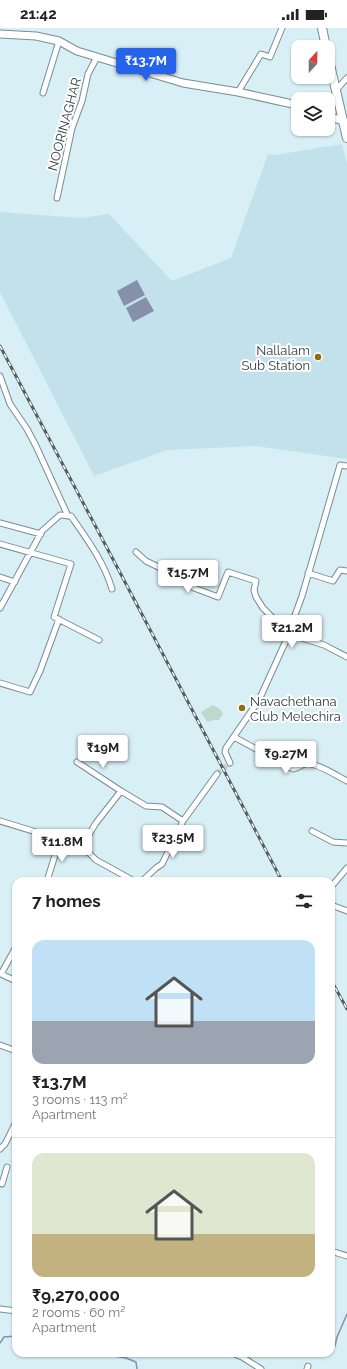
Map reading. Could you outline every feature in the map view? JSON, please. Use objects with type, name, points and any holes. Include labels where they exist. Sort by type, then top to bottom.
[{"type":"main road","points":[[322,28],[325,40]]},
{"type":"main road","points":[[335,84],[347,138]]},
{"type":"street","points":[[238,92],[261,54],[270,57],[282,28]]},
{"type":"street","points":[[0,34],[36,36],[59,41],[77,51],[182,84],[238,92],[291,103]]},
{"type":"street","points":[[43,93],[59,41]]},
{"type":"street","name":"NOORINAGHAR","points":[[56,198],[72,128],[82,101],[88,74],[97,57]]},
{"type":"street","points":[[336,90],[347,78]]},
{"type":"street","points":[[335,118],[343,121]]},
{"type":"street","points":[[0,376],[10,404],[36,446],[68,516]]},
{"type":"street","points":[[230,763],[225,752],[226,748],[259,700],[290,634],[340,465],[347,466]]},
{"type":"street","points":[[0,606],[41,534],[60,514],[71,516],[100,560],[106,571],[112,589]]},
{"type":"street","points":[[0,523],[41,534]]},
{"type":"street","points":[[0,544],[71,564],[54,617],[99,640]]},
{"type":"street","points":[[136,552],[146,561],[181,578],[194,588],[218,597],[228,572],[256,581],[254,590],[256,597],[263,608],[273,618],[292,626]]},
{"type":"street","points":[[308,573],[333,581],[340,570],[347,571]]},
{"type":"street","points":[[0,577],[15,582]]},
{"type":"street","points":[[0,682],[30,692],[40,671],[59,619]]},
{"type":"street","points":[[290,634],[324,645],[347,657]]},
{"type":"street","points":[[234,737],[294,769],[300,768],[305,764],[312,763],[347,781]]},
{"type":"street","points":[[77,762],[146,806],[162,807],[183,821]]},
{"type":"street","points":[[146,877],[162,864],[183,821],[217,774]]},
{"type":"street","points":[[82,846],[96,823],[121,791]]},
{"type":"street","points":[[0,821],[82,846],[96,860],[127,877]]},
{"type":"street","points":[[312,831],[333,842],[347,843]]},
{"type":"street","points":[[48,877],[60,840]]},
{"type":"street","points":[[335,882],[347,868]]},
{"type":"street","points":[[335,906],[347,911]]},
{"type":"street","points":[[12,954],[1,974],[12,979]]},
{"type":"street","points":[[0,1045],[12,1050]]},
{"type":"street","points":[[0,1149],[5,1144],[12,1130]]},
{"type":"street","points":[[0,1183],[2,1184],[7,1167]]},
{"type":"street","points":[[335,1252],[347,1256]]},
{"type":"street","points":[[0,1309],[12,1310]]},
{"type":"street","points":[[242,1357],[261,1369]]},
{"type":"shaded area","points":[[342,144],[347,164],[347,459],[256,446],[167,450],[94,476],[0,292],[0,212],[81,218],[109,214],[172,281],[231,258],[268,154],[275,155]]},
{"type":"shaded area","points":[[137,280],[145,295],[124,306],[117,291]]},
{"type":"shaded area","points":[[146,297],[154,311],[133,322],[126,308]]},
{"type":"green space","points":[[213,705],[220,709],[223,714],[219,720],[207,722],[201,712]]},
{"type":"waterway","points":[[335,1346],[337,1337],[347,1314]]},
{"type":"waterway","points":[[0,1343],[4,1337],[12,1336]]},
{"type":"waterway","points":[[120,1357],[136,1362],[137,1369]]},
{"type":"tunnel","points":[[217,774],[230,763]]},
{"type":"railway","points":[[0,346],[280,877]]},
{"type":"railway","points":[[335,987],[347,1009]]},
{"type":"place","name":"Nallalam Sub Station","points":[[318,357]]},
{"type":"place","name":"Navachethana Club Melechira","points":[[242,708]]}]
